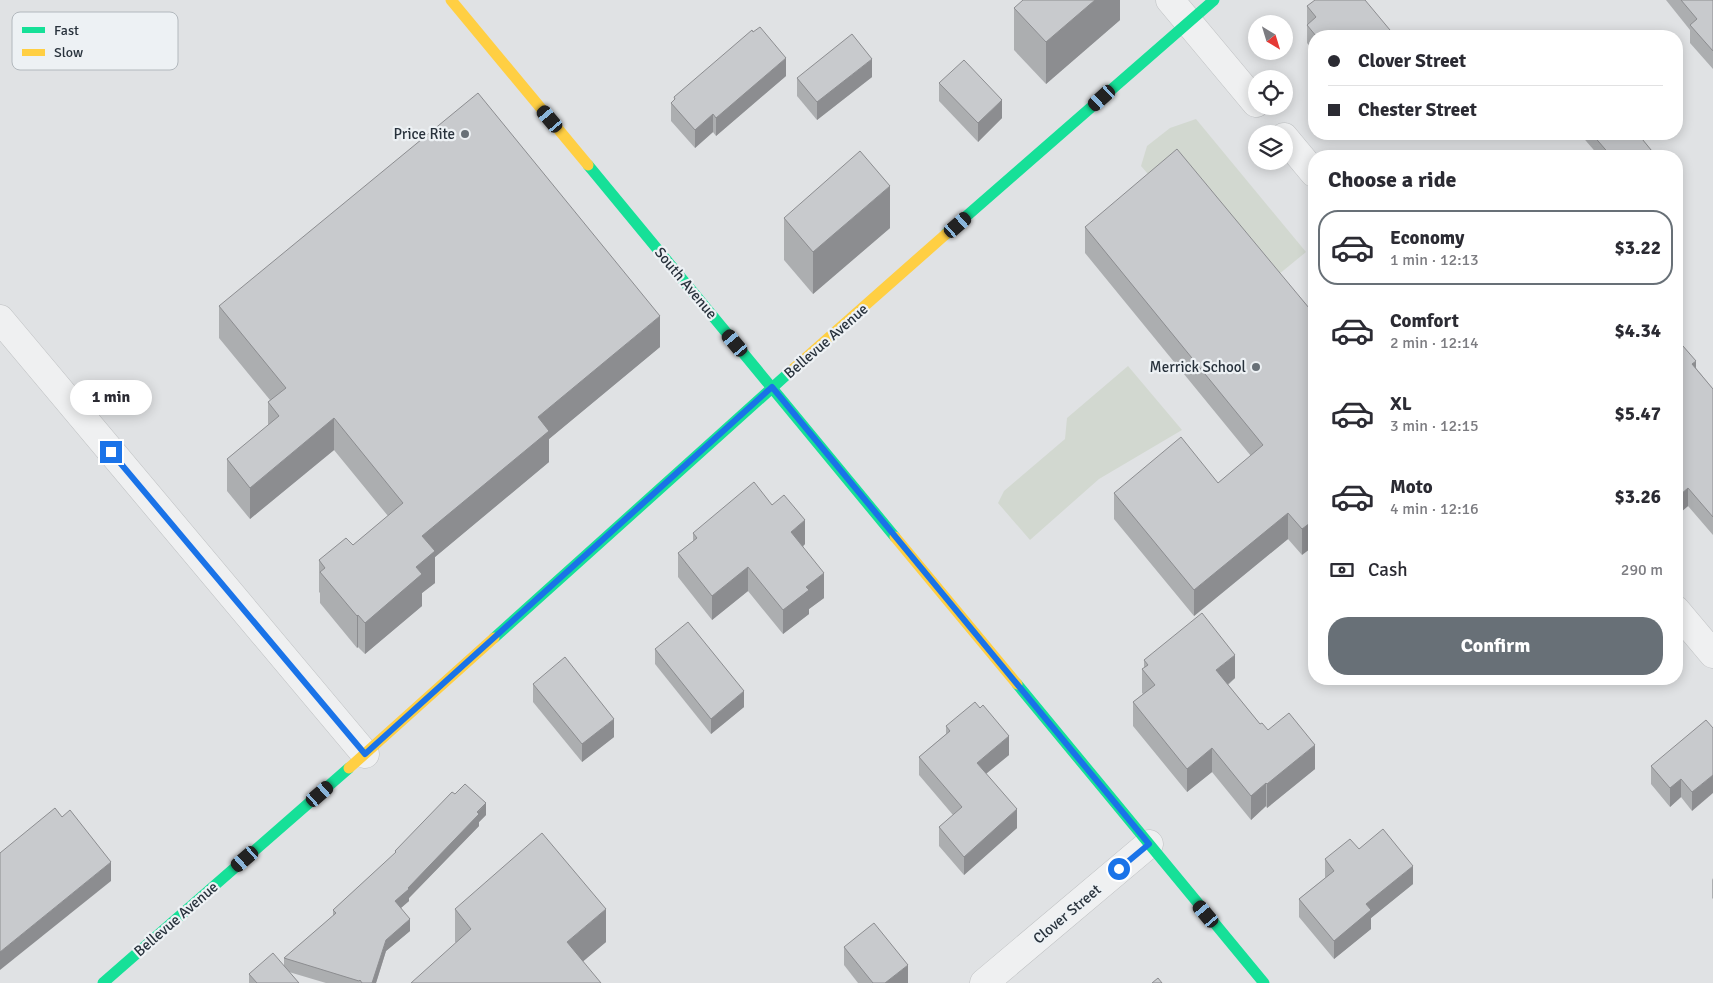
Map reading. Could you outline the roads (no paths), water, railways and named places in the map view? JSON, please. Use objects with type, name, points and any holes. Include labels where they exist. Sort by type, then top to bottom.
[{"type":"street","name":"South Avenue","points":[[451,0],[1264,983]]},
{"type":"street","points":[[1170,0],[1248,94]]},
{"type":"street","name":"Bellevue Avenue","points":[[109,981],[365,754],[772,387],[1214,0]]},
{"type":"street","points":[[1266,115],[1274,125]]},
{"type":"street","points":[[1293,147],[1308,166]]},
{"type":"street","points":[[0,319],[365,754]]},
{"type":"street","points":[[1683,618],[1713,654]]},
{"type":"street","name":"Clover Street","points":[[984,983],[1149,844]]},
{"type":"place","name":"Price Rite","points":[[465,134]]},
{"type":"place","name":"Merrick School","points":[[1256,367]]}]
